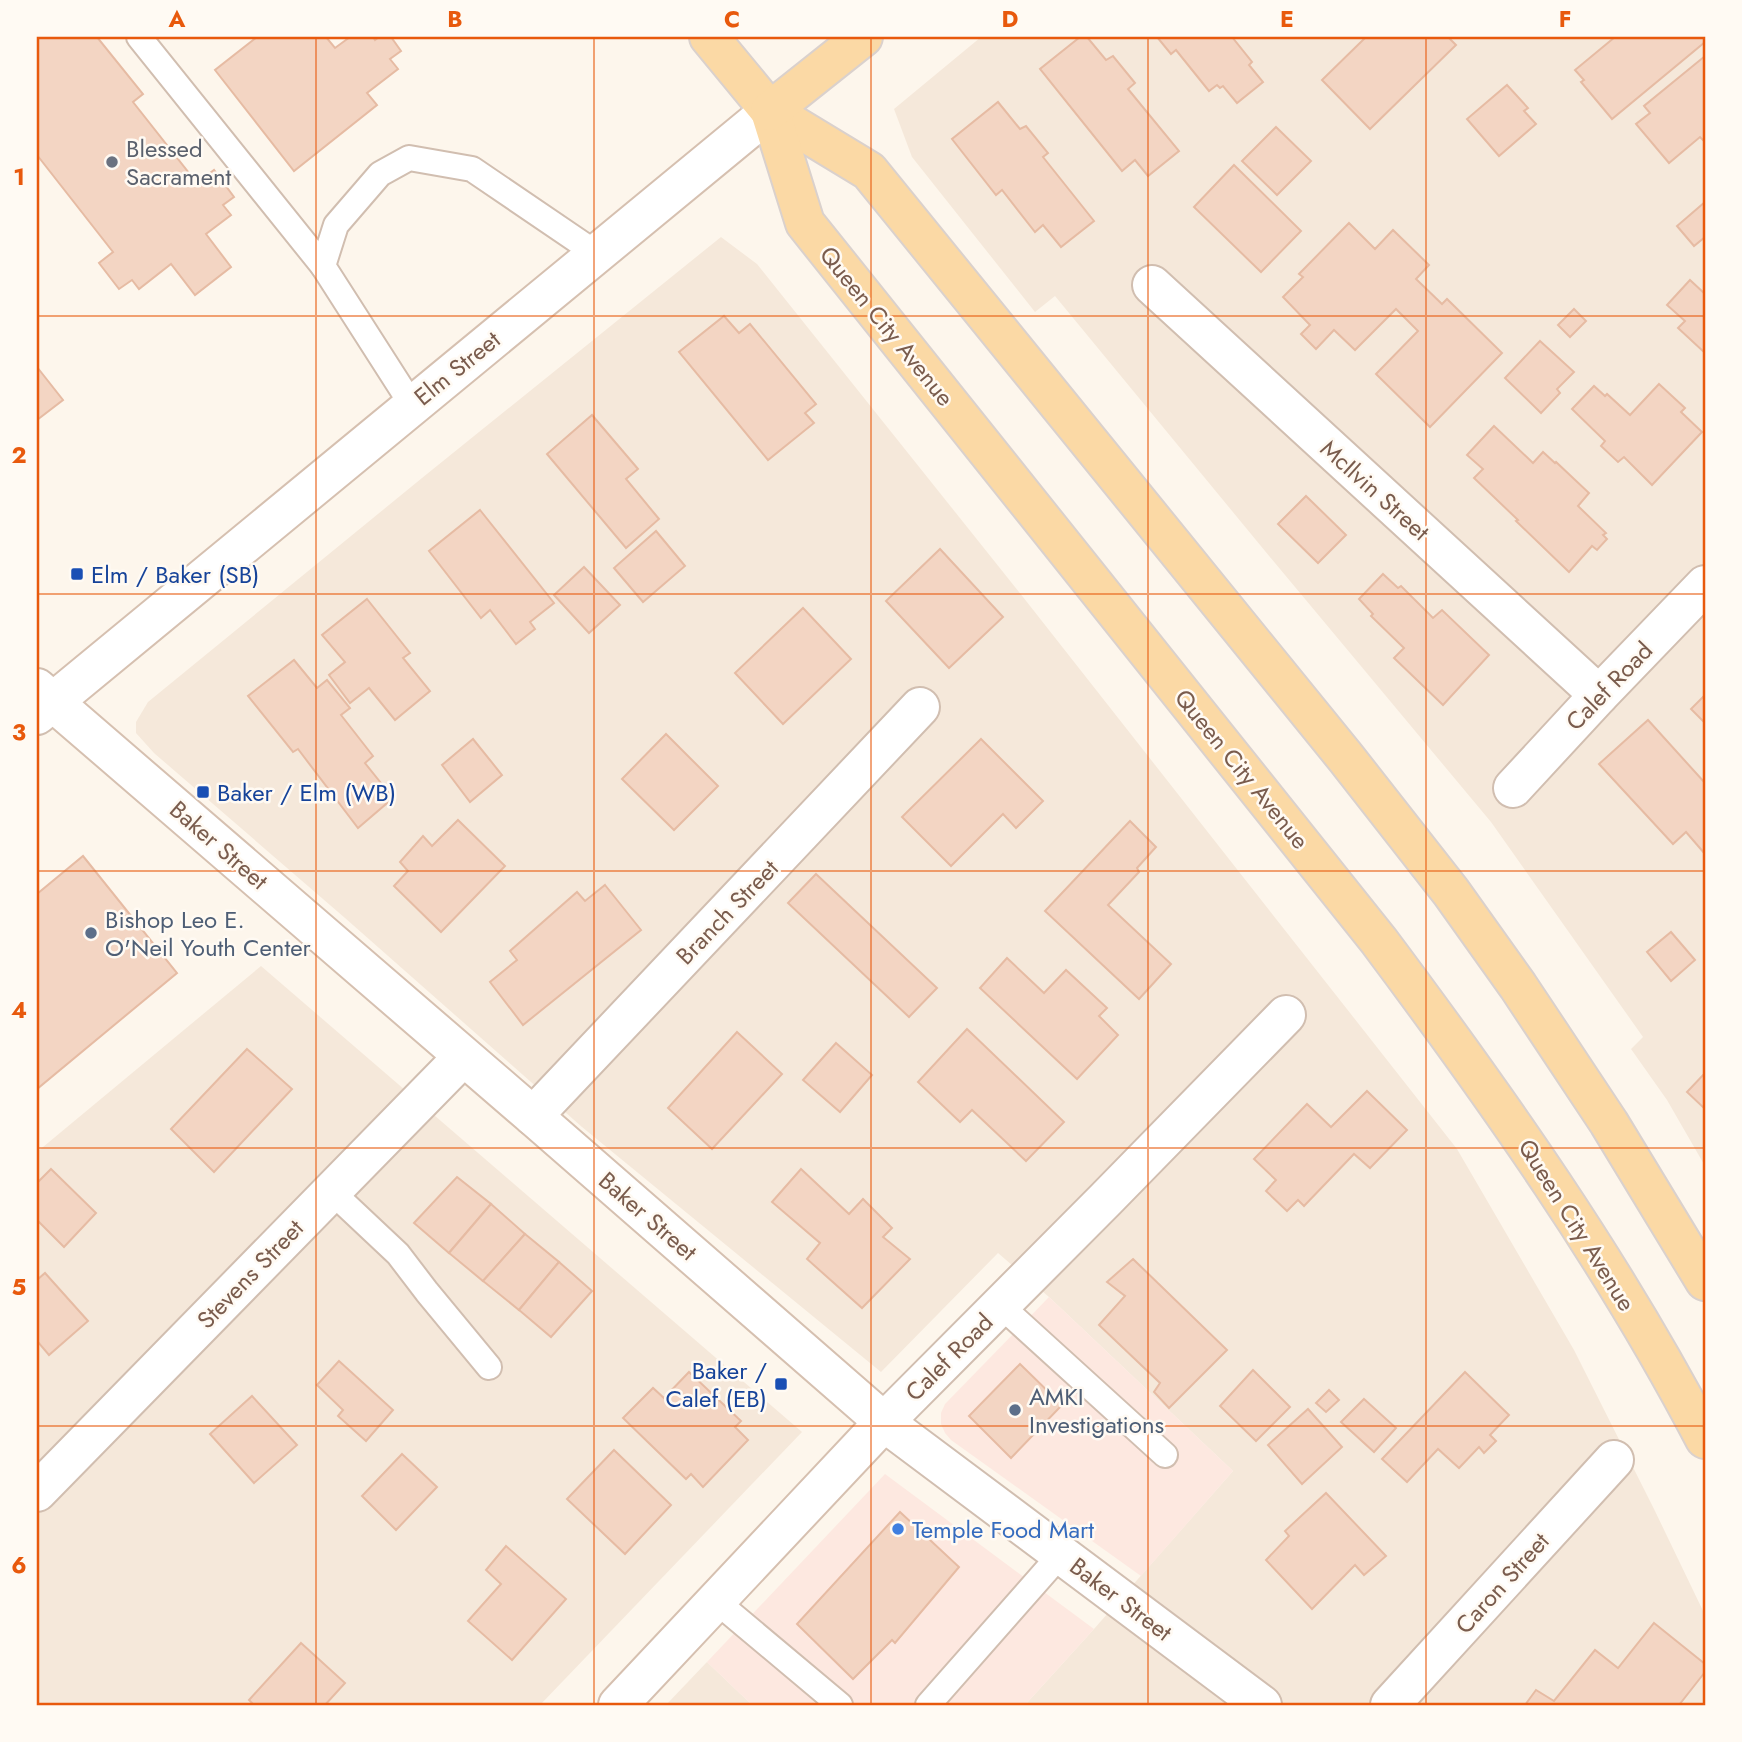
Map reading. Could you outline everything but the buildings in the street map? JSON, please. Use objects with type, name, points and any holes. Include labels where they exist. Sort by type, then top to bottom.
[{"type":"main road","name":"Queen City Avenue","points":[[709,37],[770,111],[869,170],[1346,758],[1451,892],[1518,986],[1609,1123],[1705,1281]]},
{"type":"main road","name":"Elm Street","points":[[770,111],[863,37]]},
{"type":"main road","name":"Queen City Avenue","points":[[770,111],[805,223],[1379,941],[1455,1043],[1580,1224],[1678,1387],[1705,1439]]},
{"type":"street","name":"Elm Street","points":[[42,702],[412,405],[770,111]]},
{"type":"street","name":"McIlvin Street","points":[[1152,285],[1599,695]]},
{"type":"street","name":"Calef Road","points":[[1513,788],[1705,585]]},
{"type":"street","name":"Baker Street","points":[[42,702],[463,1056],[884,1422],[1262,1705]]},
{"type":"street","name":"Branch Street","points":[[533,1116],[920,707]]},
{"type":"street","name":"Calef Road","points":[[618,1705],[884,1422],[1286,1015]]},
{"type":"street","name":"Stevens Street","points":[[37,1492],[463,1056]]},
{"type":"street","name":"Caron Street","points":[[1390,1705],[1614,1460]]},
{"type":"lane","points":[[139,37],[323,266],[412,405]]},
{"type":"lane","points":[[323,266],[336,225],[380,174],[409,158],[472,169],[597,254]]},
{"type":"lane","points":[[331,1191],[398,1254],[489,1367]]},
{"type":"lane","points":[[1000,1305],[1165,1455]]},
{"type":"lane","points":[[928,1705],[1061,1555]]},
{"type":"lane","points":[[716,1601],[840,1705]]},
{"type":"shaded area","points":[[981,37],[1705,37],[1705,1166],[1667,1100],[1631,1049],[1643,1037],[1491,822],[1055,296],[1035,312],[912,157],[894,109]]},
{"type":"shaded area","points":[[721,237],[757,264],[1457,1149],[1574,1350],[1705,1615],[1705,1705],[1025,1705],[1233,1471],[1049,1297],[998,1253],[881,1372],[582,1127],[154,753],[136,733],[136,722],[148,702]]},
{"type":"shaded area","points":[[261,966],[802,1432],[540,1705],[37,1705],[37,1152]]},
{"type":"shaded area","points":[[1049,1297],[1233,1471],[1141,1576],[951,1440],[941,1424],[941,1413],[945,1404]]},
{"type":"shaded area","points":[[885,1474],[1094,1629],[1025,1705],[752,1705],[707,1662]]},
{"type":"shaded area","points":[[707,1662],[752,1705],[666,1705]]},
{"type":"place","name":"Blessed Sacrament","points":[[112,162]]},
{"type":"place","name":"Elm / Baker (SB)","points":[[77,574]]},
{"type":"place","name":"Baker / Elm (WB)","points":[[203,792]]},
{"type":"place","name":"Bishop Leo E. O'Neil Youth Center","points":[[91,933]]},
{"type":"place","name":"Baker / Calef (EB)","points":[[781,1384]]},
{"type":"place","name":"AMKI Investigations","points":[[1015,1410]]},
{"type":"place","name":"Temple Food Mart","points":[[898,1529]]}]
